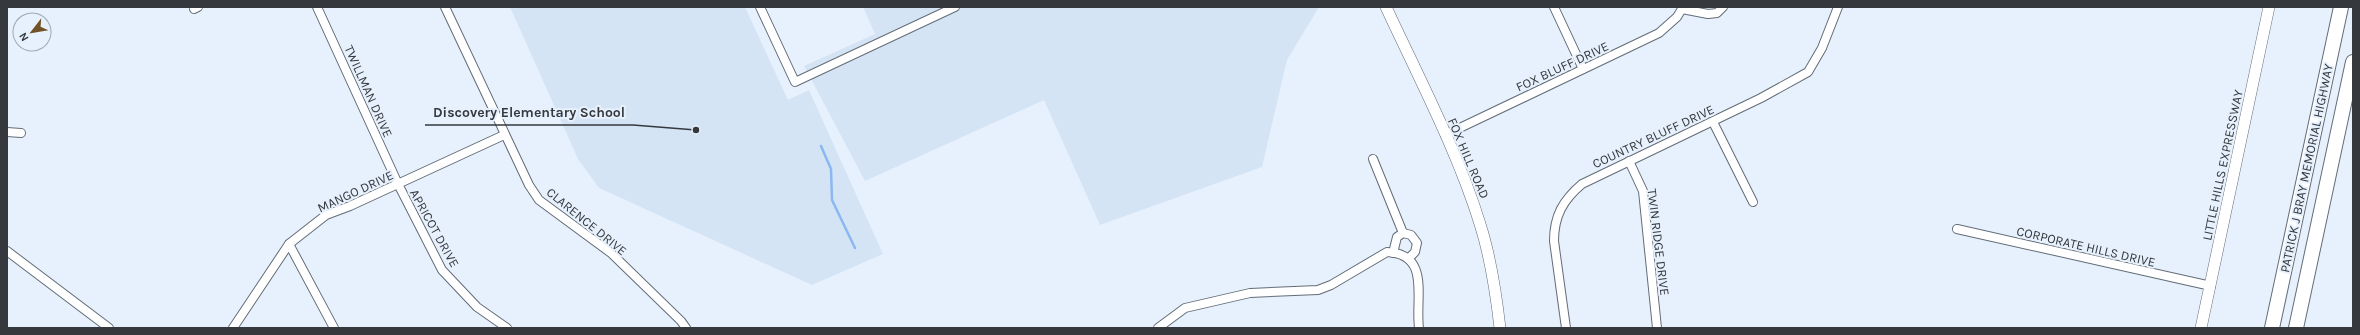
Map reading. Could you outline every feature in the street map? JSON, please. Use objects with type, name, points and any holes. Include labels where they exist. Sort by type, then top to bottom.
[{"type":"highway","name":"PATRICK J BRAY MEMORIAL HIGHWAY","points":[[2272,328],[2341,7]]},
{"type":"highway","name":"PATRICK J BRAY MEMORIAL HIGHWAY","points":[[2296,328],[2353,62]]},
{"type":"street","name":"TWILLMAN DRIVE","points":[[317,7],[398,184]]},
{"type":"street","name":"CLARENCE DRIVE","points":[[445,7],[504,135],[529,186],[539,200],[611,253],[681,321],[686,328]]},
{"type":"street","points":[[760,7],[795,82],[955,7]]},
{"type":"street","name":"FOX HILL ROAD","points":[[1386,7],[1445,135],[1480,224],[1495,282],[1500,328]]},
{"type":"street","points":[[1554,7],[1583,69]]},
{"type":"street","name":"FOX BLUFF DRIVE","points":[[1445,135],[1659,33],[1673,21],[1683,8],[1708,14],[1717,13],[1723,7]]},
{"type":"street","name":"COUNTRY BLUFF DRIVE","points":[[1566,328],[1554,241],[1554,228],[1558,213],[1568,195],[1582,184],[1713,122],[1808,72],[1822,48],[1838,7]]},
{"type":"street","name":"LITTLE HILLS EXPRESSWAY","points":[[2202,328],[2268,7]]},
{"type":"street","points":[[1713,122],[1753,202]]},
{"type":"street","points":[[7,132],[21,133]]},
{"type":"street","name":"MANGO DRIVE","points":[[233,328],[289,244],[326,215],[398,184],[504,135]]},
{"type":"street","points":[[1373,159],[1403,233]]},
{"type":"street","name":"TWIN RIDGE DRIVE","points":[[1629,161],[1643,191],[1657,328]]},
{"type":"street","name":"APRICOT DRIVE","points":[[398,184],[442,270],[477,307],[507,328]]},
{"type":"street","name":"CORPORATE HILLS DRIVE","points":[[1957,229],[2211,286]]},
{"type":"street","points":[[1393,252],[1397,237],[1403,233],[1411,235],[1417,243],[1416,252],[1409,258]]},
{"type":"street","points":[[289,244],[334,328]]},
{"type":"street","points":[[7,251],[109,328]]},
{"type":"street","points":[[1158,328],[1186,308],[1250,293],[1319,289],[1335,282],[1387,252],[1393,252],[1409,258],[1417,269],[1419,328]]},
{"type":"shaded area","points":[[510,7],[745,7],[788,100],[809,90],[883,254],[812,285],[599,188],[578,159]]},
{"type":"shaded area","points":[[863,7],[1319,7],[1287,60],[1262,167],[1100,225],[1044,100],[865,181],[804,66],[875,34]]},
{"type":"waterway","points":[[821,146],[831,169],[832,200],[855,248]]},
{"type":"place","name":"Discovery Elementary School","points":[[696,130]]}]
